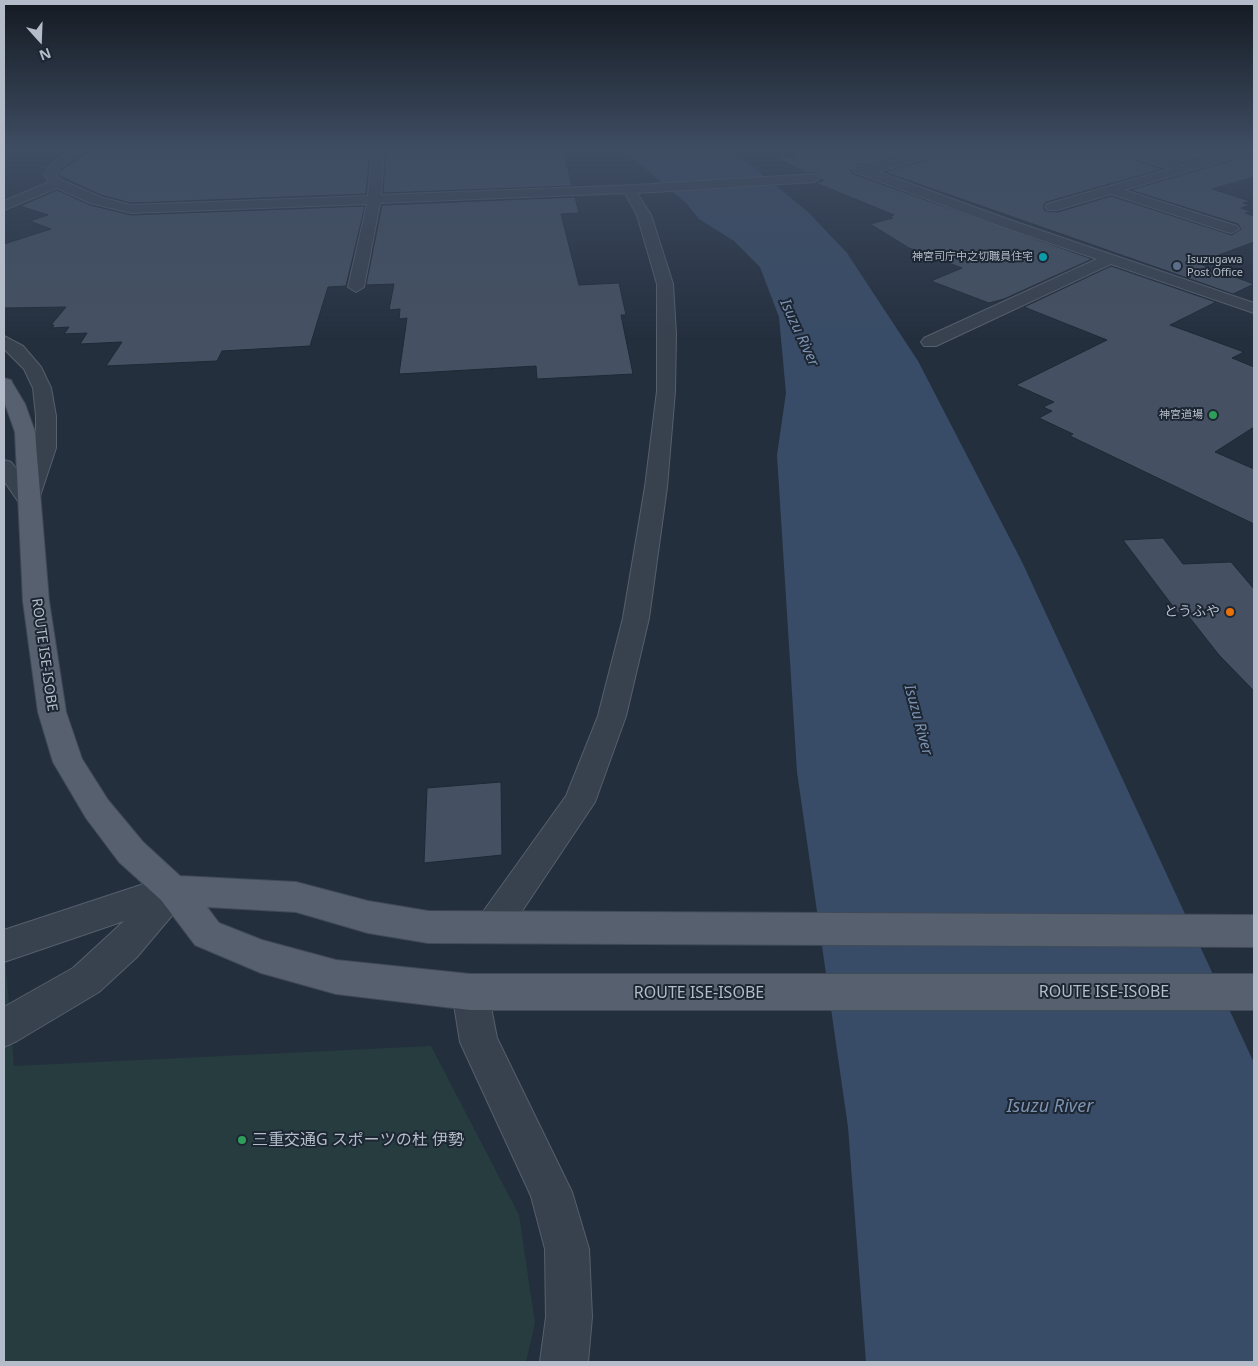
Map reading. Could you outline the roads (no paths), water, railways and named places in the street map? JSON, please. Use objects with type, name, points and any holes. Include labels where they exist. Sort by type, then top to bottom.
[{"type":"main road","name":"ROUTE ISE-ISOBE","points":[[4,384],[15,404],[25,432],[36,601],[52,712],[68,762],[97,809],[131,852],[173,890],[207,934],[261,956],[336,977],[470,992],[1254,992]]},
{"type":"main road","points":[[173,890],[296,897],[368,917],[428,926],[1254,931]]},
{"type":"street","points":[[356,287],[371,213]]},
{"type":"street","points":[[492,927],[579,802],[612,716],[636,618],[657,478],[666,391],[667,334],[665,284],[643,213]]},
{"type":"street","points":[[981,213],[1254,308]]},
{"type":"street","points":[[1182,213],[1232,229]]},
{"type":"street","points":[[930,342],[1110,259]]},
{"type":"street","points":[[4,342],[17,350],[32,367],[42,388],[46,416],[46,448],[28,499]]},
{"type":"street","points":[[4,466],[28,499]]},
{"type":"street","points":[[4,946],[173,890]]},
{"type":"street","points":[[4,1028],[86,980],[125,945],[173,890]]},
{"type":"street","points":[[470,992],[478,1042],[551,1192],[567,1249],[569,1317],[564,1362]]},
{"type":"water","name":"Isuzu River","points":[[694,213],[809,213],[847,253],[918,361],[1022,562],[1254,1063],[1254,1362],[866,1362],[848,1127],[797,772],[777,455],[786,393],[779,317],[760,267],[734,241],[699,219]]},
{"type":"place","name":"神宮司庁中之切職員住宅","points":[[1043,257]]},
{"type":"place","name":"Isuzugawa Post Office","points":[[1177,266]]},
{"type":"place","name":"神宮道場","points":[[1213,415]]},
{"type":"place","name":"とうふや","points":[[1230,612]]},
{"type":"place","name":"三重交通G スポーツの杜 伊勢","points":[[242,1140]]}]
